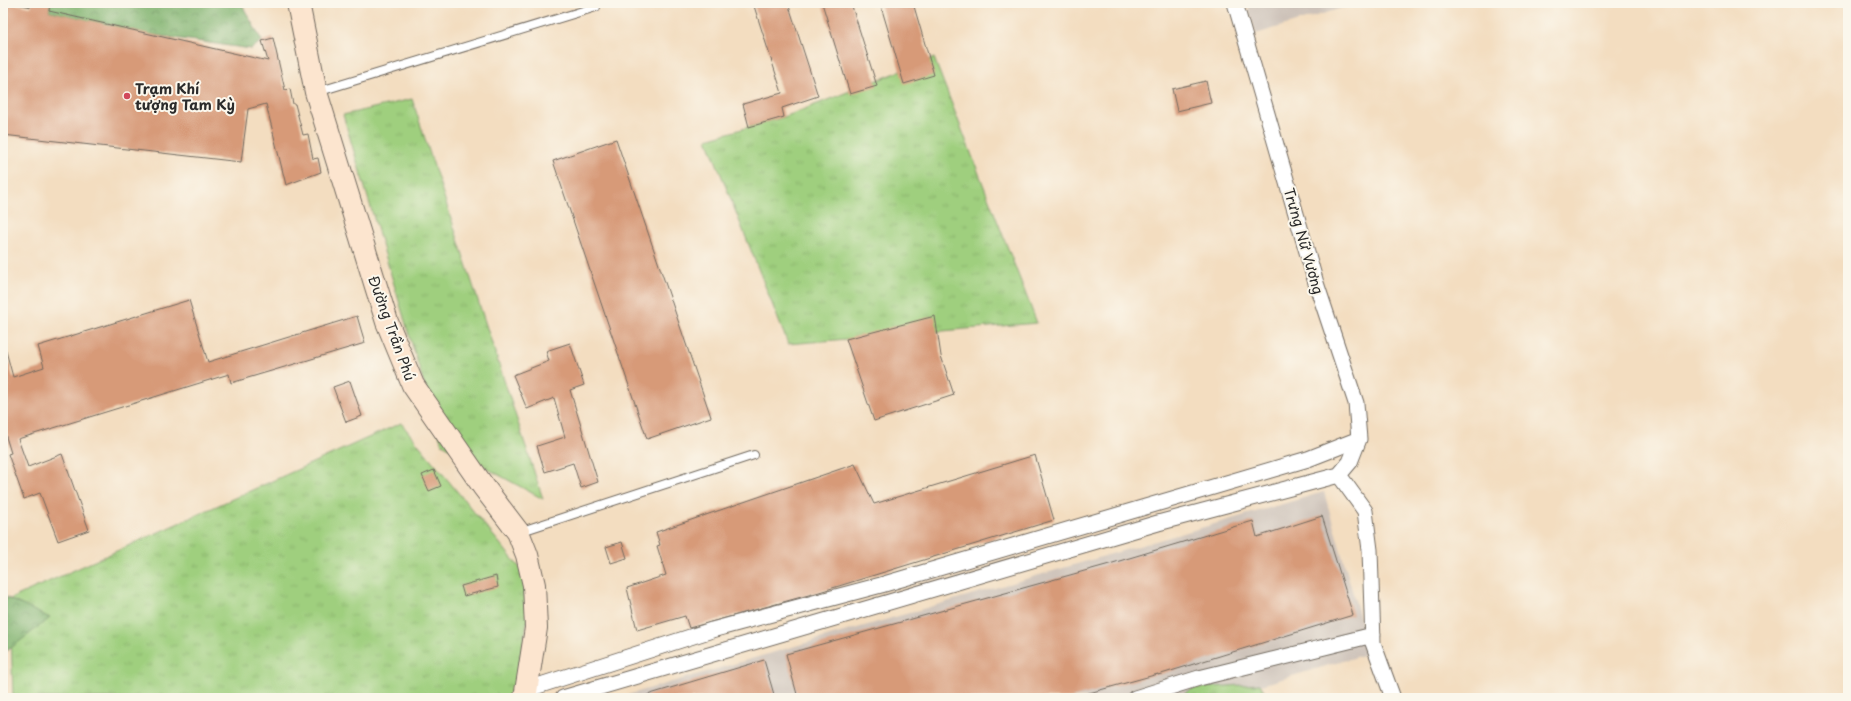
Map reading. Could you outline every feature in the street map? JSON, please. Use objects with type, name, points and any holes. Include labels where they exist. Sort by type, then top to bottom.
[{"type":"main road","name":"Đường Trần Phú","points":[[298,3],[316,92],[387,322],[413,385],[483,486],[518,532],[527,555],[534,585],[536,628],[524,695]]},
{"type":"street","name":"Trưng Nữ Vương","points":[[1235,3],[1316,283],[1356,403],[1359,439],[1350,462],[1339,475]]},
{"type":"street","points":[[524,695],[712,630],[881,585],[1308,459],[1359,439]]},
{"type":"street","points":[[563,698],[1158,523],[1339,475],[1365,511],[1370,550],[1373,635],[1377,657],[1393,698]]},
{"type":"street","points":[[1135,698],[1199,678],[1373,635]]},
{"type":"lane","points":[[316,92],[596,7]]},
{"type":"lane","points":[[518,532],[754,455]]},
{"type":"shaded area","points":[[1247,3],[1359,3],[1256,34]]},
{"type":"shaded area","points":[[1324,492],[1370,653],[1217,698],[617,698]]},
{"type":"green space","points":[[50,3],[241,3],[262,41],[251,49],[147,34],[49,11]]},
{"type":"green space","points":[[934,58],[1037,323],[788,344],[707,139],[784,117]]},
{"type":"green space","points":[[412,99],[543,499],[442,444],[343,115]]},
{"type":"green space","points":[[401,423],[534,585],[513,698],[13,698],[10,599]]},
{"type":"green space","points":[[3,596],[50,618],[3,654]]},
{"type":"green space","points":[[1260,684],[1269,698],[1177,698],[1194,688]]},
{"type":"building","name":"Trạm Khí tượng Tam Kỳ","points":[[3,3],[12,3],[31,7],[31,3],[50,3],[49,11],[268,61],[262,41],[273,38],[285,90],[290,89],[303,135],[308,134],[313,159],[318,158],[321,172],[286,185],[266,104],[248,109],[241,162],[3,135]]},
{"type":"building","points":[[753,3],[788,3],[818,96],[782,108],[784,117],[749,127],[743,104],[782,93]]},
{"type":"building","points":[[822,3],[851,3],[877,86],[850,94]]},
{"type":"building","points":[[880,3],[913,3],[934,75],[904,84]]},
{"type":"building","points":[[1206,81],[1211,103],[1177,111],[1172,89]]},
{"type":"building","points":[[616,139],[711,417],[647,439],[553,161]]},
{"type":"building","points":[[189,300],[208,362],[357,316],[365,343],[231,383],[229,374],[18,439],[28,467],[62,454],[89,530],[58,541],[40,493],[24,499],[8,454],[11,453],[3,427],[3,352],[6,351],[13,377],[44,367],[38,346]]},
{"type":"building","points":[[935,316],[941,356],[954,395],[874,421],[846,339]]},
{"type":"building","points":[[570,343],[584,385],[570,390],[598,482],[581,488],[573,463],[545,472],[537,446],[565,437],[554,398],[527,409],[513,375],[549,361],[546,351]]},
{"type":"building","points":[[350,381],[362,416],[346,422],[333,387]]},
{"type":"building","points":[[1035,455],[1054,520],[816,593],[689,628],[685,616],[637,630],[627,588],[666,575],[657,546],[660,545],[656,532],[855,464],[874,504]]},
{"type":"building","points":[[434,470],[441,486],[429,491],[422,475]]},
{"type":"building","points":[[1322,516],[1353,615],[1158,675],[1071,698],[798,698],[786,654],[1106,565],[1253,521],[1257,537]]},
{"type":"building","points":[[622,542],[627,558],[611,563],[606,547]]},
{"type":"building","points":[[496,576],[498,587],[464,596],[461,586]]},
{"type":"building","points":[[764,660],[775,698],[647,698],[647,695]]},
{"type":"place","name":"Trạm Khí tượng Tam Kỳ","points":[[127,96]]}]
